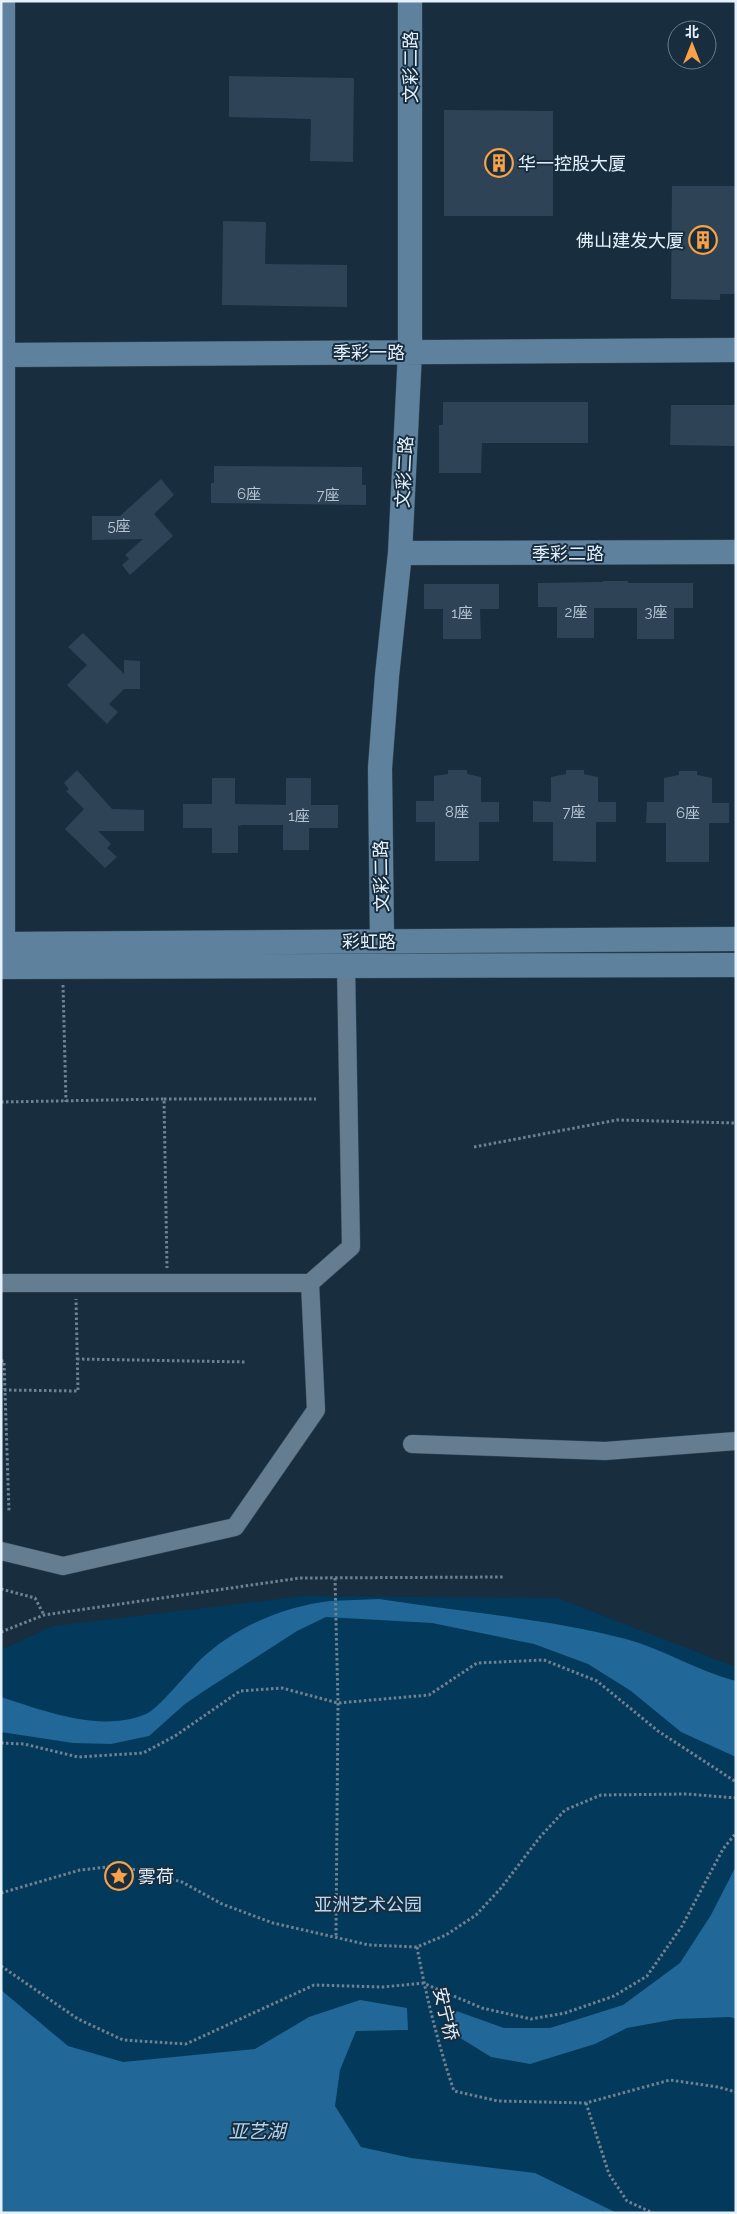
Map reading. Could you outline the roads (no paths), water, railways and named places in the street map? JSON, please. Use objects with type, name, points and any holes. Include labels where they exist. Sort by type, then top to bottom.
[{"type":"street","points":[[2,944],[3,1]]},
{"type":"street","name":"文彩二路","points":[[382,941],[380,768],[387,676],[400,553],[410,352],[410,1]]},
{"type":"street","name":"季彩一路","points":[[3,355],[736,350]]},
{"type":"street","name":"季彩二路","points":[[400,553],[736,552]]},
{"type":"street","name":"彩虹路","points":[[2,944],[736,939]]},
{"type":"street","points":[[1,1283],[310,1283],[351,1248],[346,965]]},
{"type":"street","name":"彩虹路","points":[[1,967],[346,965],[736,966]]},
{"type":"street","points":[[1,1551],[63,1566],[235,1527],[316,1410],[310,1283]]},
{"type":"street","points":[[412,1444],[605,1451],[736,1441]]},
{"type":"water","points":[[379,1599],[565,1626],[626,1639],[736,1681],[736,1757],[681,1732],[631,1691],[588,1664],[534,1644],[432,1623],[326,1617],[297,1631],[204,1691],[185,1704],[149,1736],[111,1744],[73,1743],[1,1732],[1,1697],[73,1718],[92,1721],[128,1719],[151,1711],[213,1648],[260,1620],[295,1608],[330,1601]]},
{"type":"water","points":[[736,1866],[736,2019],[730,2017],[676,2019],[627,2028],[595,2044],[530,2064],[491,2057],[457,2036],[448,2008],[504,2028],[550,2028],[623,2005],[680,1963],[711,1915]]},
{"type":"water","name":"亚艺湖","points":[[1,1990],[68,2046],[123,2062],[255,2049],[309,2017],[360,2000],[407,2008],[408,2030],[356,2031],[340,2070],[335,2106],[361,2147],[411,2158],[535,2173],[617,2213],[1,2213]]},
{"type":"place","name":"华一控股大厦","points":[[499,163]]},
{"type":"place","name":"佛山建发大厦","points":[[703,240]]},
{"type":"place","name":"雾荷","points":[[119,1876]]},
{"type":"park label","name":"亚洲艺术公园","points":[[368,1904]]}]
